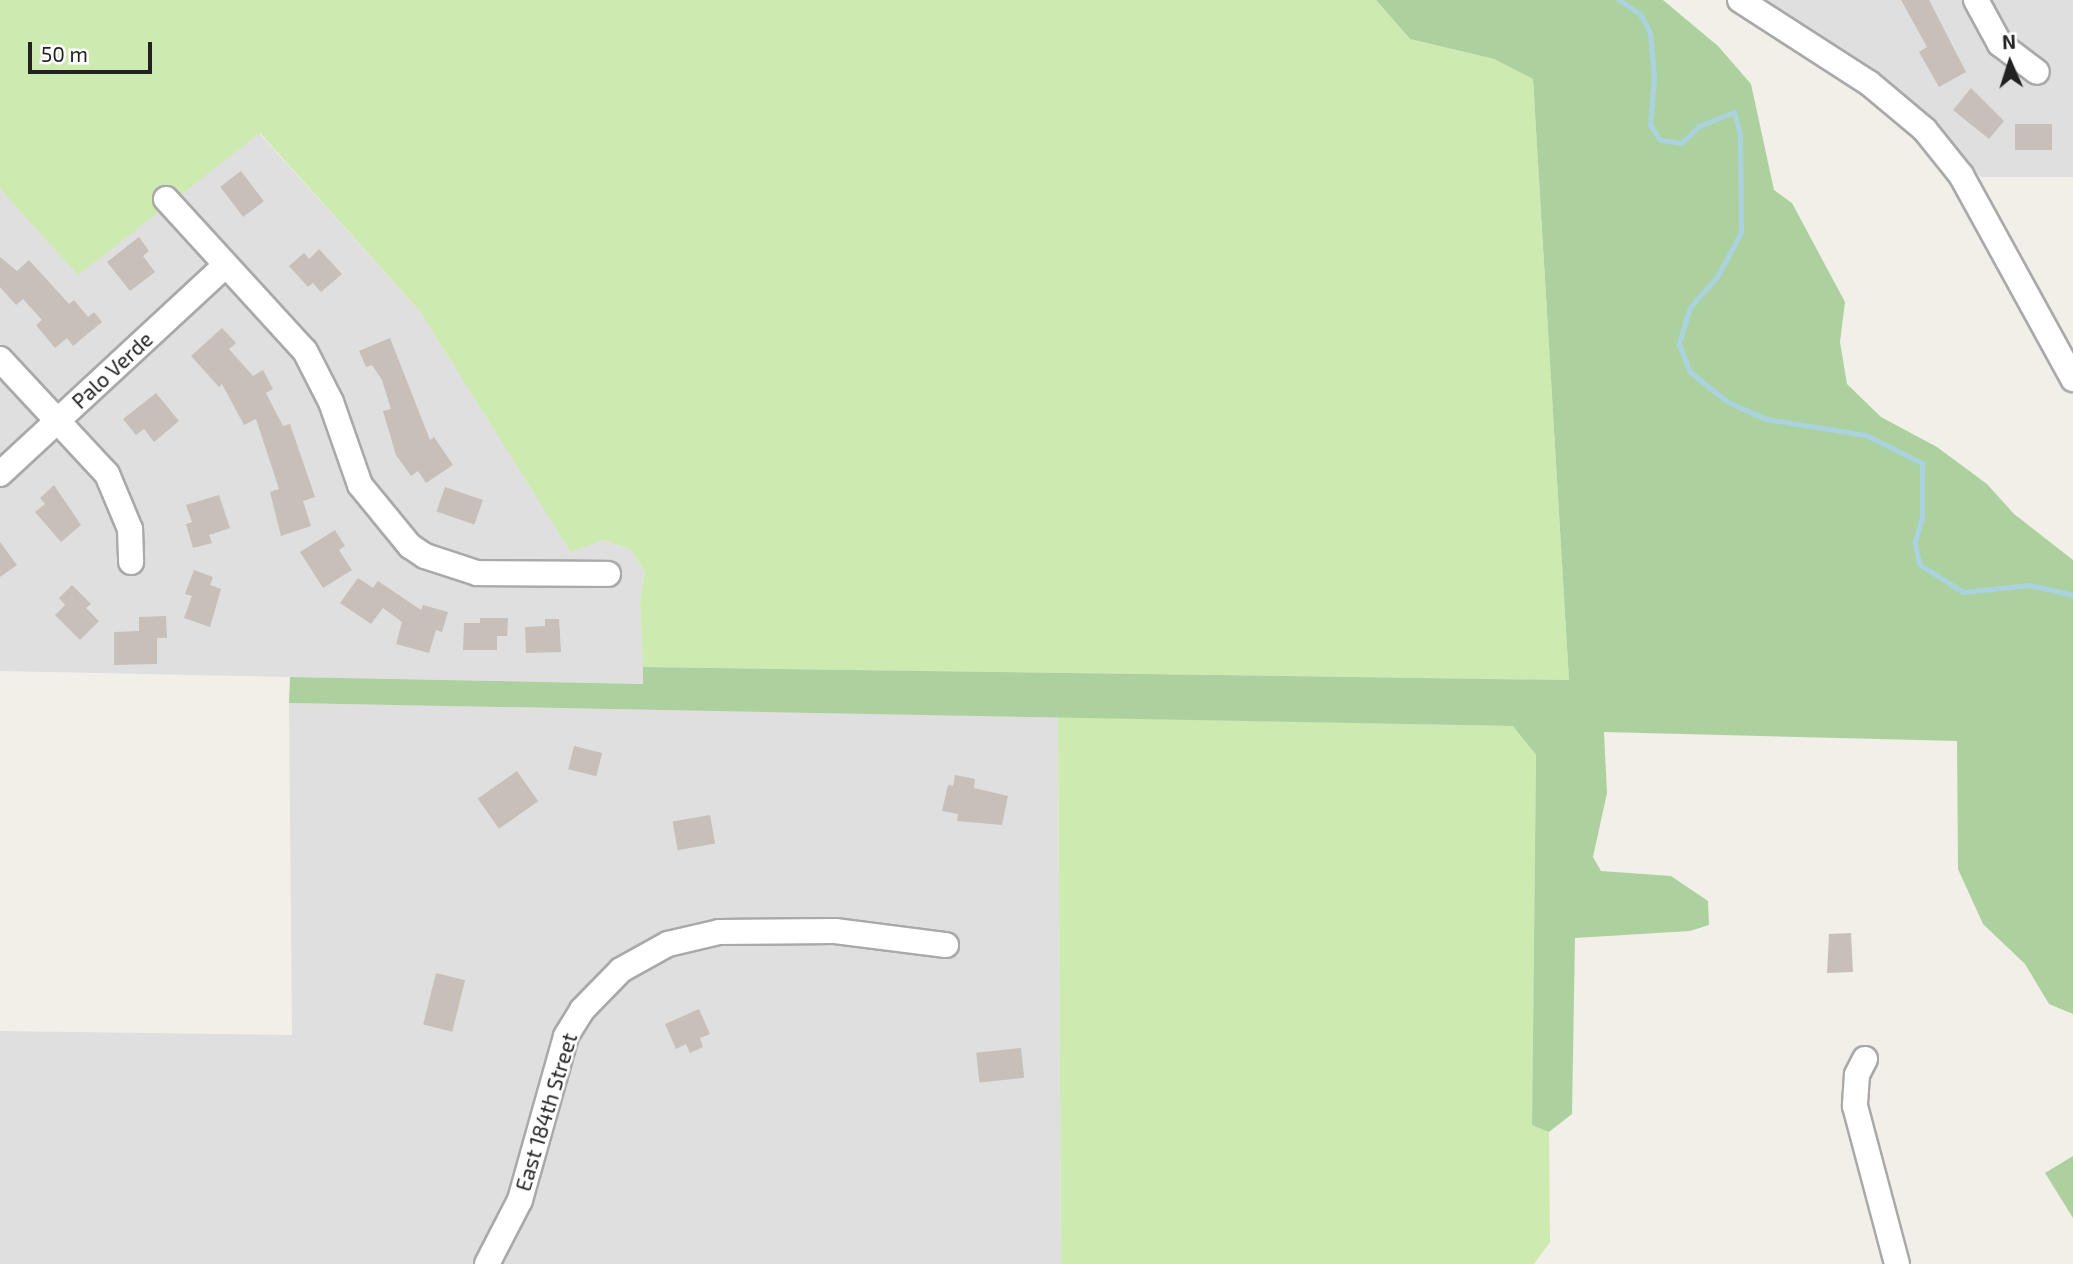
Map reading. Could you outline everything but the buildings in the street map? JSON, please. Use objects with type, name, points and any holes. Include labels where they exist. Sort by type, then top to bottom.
[{"type":"street","points":[[1740,0],[1869,83],[1925,131],[1961,175],[2071,371]]},
{"type":"street","points":[[1976,0],[2000,44],[2037,72]]},
{"type":"street","points":[[166,199],[305,351],[331,402],[360,485],[410,546],[425,556],[477,573],[608,574]]},
{"type":"street","name":"Palo Verde","points":[[0,474],[225,266]]},
{"type":"street","points":[[0,359],[107,474],[130,529],[131,562]]},
{"type":"street","name":"East 184th Street","points":[[487,1264],[520,1200],[566,1037],[582,1010],[621,970],[668,944],[719,932],[835,931],[946,946]]},
{"type":"street","points":[[1865,1059],[1857,1074],[1854,1106],[1897,1264]]},
{"type":"shaded area","points":[[1757,0],[2073,0],[2073,177],[1981,177],[1925,118]]},
{"type":"shaded area","points":[[259,133],[419,310],[571,551],[603,540],[630,549],[645,572],[640,600],[644,684],[0,671],[0,189],[78,274]]},
{"type":"shaded area","points":[[289,703],[1058,717],[1061,1264],[0,1264],[0,1031],[292,1035]]},
{"type":"green space","points":[[0,0],[1376,0],[1410,39],[1494,59],[1533,79],[1569,680],[643,667],[640,600],[645,572],[630,549],[603,540],[571,552],[419,310],[260,133],[78,275],[0,189]]},
{"type":"green space","points":[[1376,0],[1663,0],[1718,46],[1751,84],[1774,190],[1792,203],[1845,302],[1840,342],[1847,384],[1881,417],[1937,447],[1987,484],[2014,514],[2073,560],[2073,1014],[2049,1004],[2025,964],[1983,924],[1958,869],[1957,741],[1604,732],[1607,793],[1593,857],[1601,871],[1671,876],[1708,901],[1709,925],[1690,931],[1575,938],[1572,1114],[1549,1132],[1532,1125],[1536,755],[1513,726],[289,703],[290,677],[643,684],[643,667],[1569,680],[1533,79],[1494,59],[1410,39]]},
{"type":"green space","points":[[1058,717],[1513,726],[1524,734],[1536,755],[1532,1124],[1549,1132],[1550,1242],[1534,1264],[1061,1264]]},
{"type":"green space","points":[[2073,1156],[2073,1218],[2045,1173]]},
{"type":"waterway","points":[[1619,0],[1640,14],[1650,33],[1654,78],[1650,125],[1660,140],[1681,143],[1699,126],[1734,112],[1740,135],[1741,232],[1717,277],[1690,307],[1679,344],[1690,372],[1728,402],[1766,419],[1866,435],[1922,463],[1922,517],[1915,542],[1919,564],[1963,592],[2030,585],[2073,595]]}]
